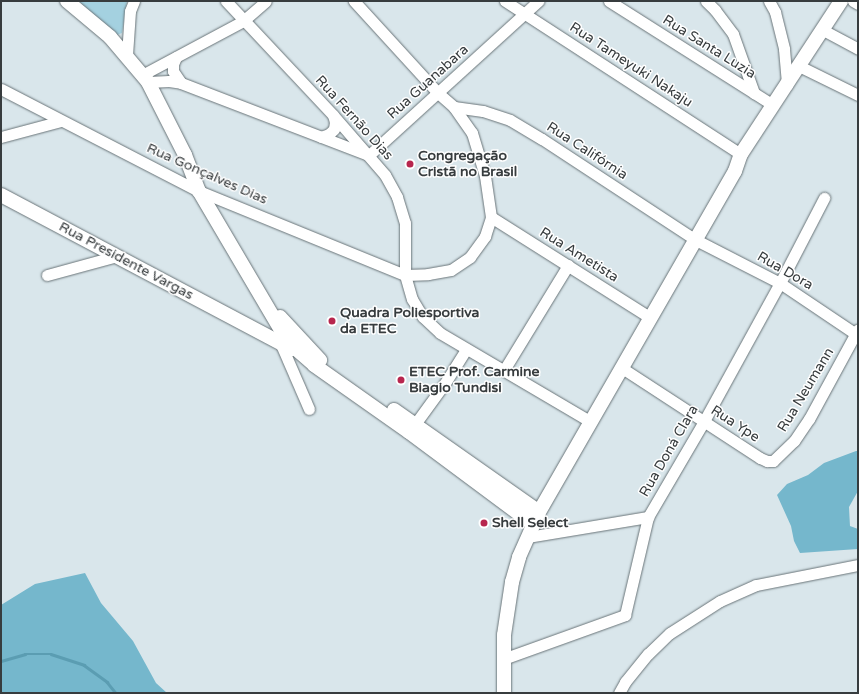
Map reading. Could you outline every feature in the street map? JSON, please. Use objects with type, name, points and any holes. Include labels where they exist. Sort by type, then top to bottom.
[{"type":"main road","points":[[67,1],[110,36],[145,78],[185,155],[198,190],[218,227],[269,309],[280,337]]},
{"type":"main road","points":[[504,693],[503,659],[512,582],[533,525],[735,171],[741,154],[841,1]]},
{"type":"main road","name":"Rua Presidente Vargas","points":[[1,195],[255,328]]},
{"type":"main road","points":[[260,294],[298,346]]},
{"type":"main road","points":[[255,328],[266,323],[269,316],[269,309]]},
{"type":"main road","points":[[255,328],[280,337],[319,359],[412,428],[533,525]]},
{"type":"street","points":[[127,55],[130,11],[134,1]]},
{"type":"street","name":"Rua Fernão Dias","points":[[226,1],[243,22],[333,115],[385,175],[397,197],[405,223],[406,275],[412,299],[423,317],[440,333],[591,422]]},
{"type":"street","points":[[145,78],[176,57],[243,22],[266,1]]},
{"type":"street","points":[[354,1],[438,93],[454,107],[472,133],[485,176],[491,217],[485,236],[470,257],[451,270],[428,274],[406,275]]},
{"type":"street","name":"Rua Tameyuki Nakaju","points":[[505,1],[741,154]]},
{"type":"street","name":"Rua Guanabara","points":[[369,155],[538,1]]},
{"type":"street","name":"Rua Santa Luzia","points":[[609,1],[773,105]]},
{"type":"street","points":[[706,1],[733,34],[754,93]]},
{"type":"street","points":[[769,1],[774,12],[784,49],[787,85]]},
{"type":"street","points":[[853,1],[858,4]]},
{"type":"street","points":[[822,30],[858,49]]},
{"type":"street","points":[[176,57],[173,64],[173,71],[181,83]]},
{"type":"street","points":[[799,66],[858,95]]},
{"type":"street","points":[[145,78],[181,83],[369,155]]},
{"type":"street","name":"Rua Gonçalves Dias","points":[[1,89],[198,190],[406,275]]},
{"type":"street","name":"Rua Califórnia","points":[[454,107],[483,111],[510,120],[542,139],[696,240]]},
{"type":"street","points":[[321,137],[329,134],[334,129],[335,122],[333,115]]},
{"type":"street","points":[[1,138],[61,121]]},
{"type":"street","name":"Rua Doná Clara","points":[[503,659],[625,615],[648,517],[704,421],[780,283],[824,198]]},
{"type":"street","name":"Rua Ametista","points":[[491,217],[651,318]]},
{"type":"street","name":"Rua Dora","points":[[696,240],[780,283],[857,331]]},
{"type":"street","points":[[47,275],[117,256]]},
{"type":"street","points":[[504,370],[568,265]]},
{"type":"street","name":"Rua Neumann","points":[[773,461],[794,442],[809,419],[857,331]]},
{"type":"street","points":[[280,337],[309,409]]},
{"type":"street","points":[[412,428],[445,383],[466,349]]},
{"type":"street","name":"Rua Ype","points":[[622,368],[760,458],[767,461],[773,461]]},
{"type":"street","points":[[533,525],[648,517]]},
{"type":"street","points":[[619,693],[625,682],[648,654],[670,633],[720,601],[756,585],[858,565]]},
{"type":"shaded area","points":[[72,1],[127,1],[122,33],[117,35]]},
{"type":"shaded area","points":[[858,451],[858,491],[849,507],[850,526],[858,529],[858,549],[800,553],[794,541],[791,526],[777,495],[787,484],[808,475],[824,463]]},
{"type":"shaded area","points":[[85,573],[101,603],[133,641],[156,683],[167,693],[1,693],[1,605],[35,584]]},
{"type":"waterway","points":[[1,661],[25,654],[51,654],[84,665],[107,682],[116,693]]},
{"type":"place","name":"Congregação Cristã no Brasil","points":[[410,164]]},
{"type":"place","name":"Quadra Poliesportiva da ETEC","points":[[332,321]]},
{"type":"place","name":"ETEC Prof. Carmine Biagio Tundisi","points":[[401,380]]},
{"type":"place","name":"Shell Select","points":[[484,523]]}]
